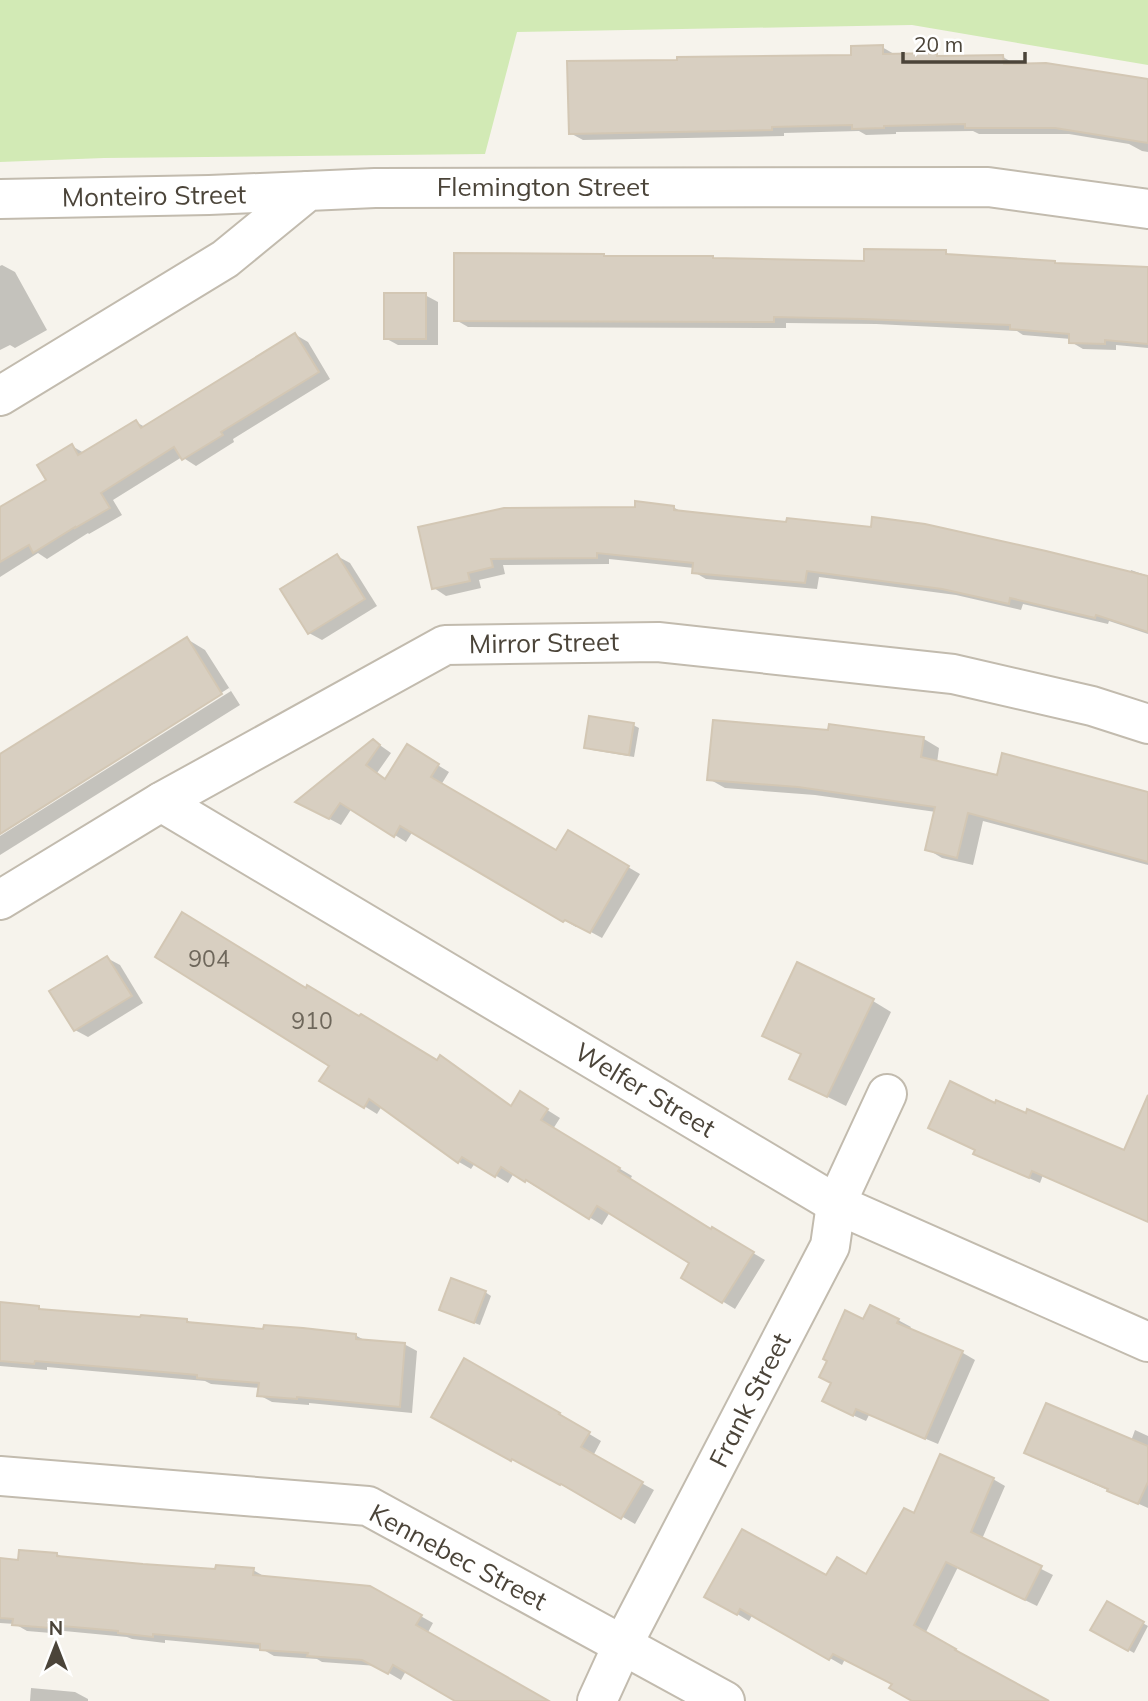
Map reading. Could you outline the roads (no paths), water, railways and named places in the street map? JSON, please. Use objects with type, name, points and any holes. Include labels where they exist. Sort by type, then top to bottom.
[{"type":"street","name":"Flemington Street","points":[[308,191],[375,188],[988,187],[1148,209]]},
{"type":"street","name":"Monteiro Street","points":[[0,199],[308,191]]},
{"type":"street","points":[[0,396],[225,259],[308,191]]},
{"type":"street","name":"Mirror Street","points":[[0,900],[161,802],[444,645],[658,642],[953,674],[1092,706],[1148,724]]},
{"type":"street","name":"Welfer Street","points":[[161,802],[836,1204],[1148,1342]]},
{"type":"street","name":"Frank Street","points":[[597,1701],[623,1644],[830,1246],[836,1204],[887,1094]]},
{"type":"street","name":"Kennebec Street","points":[[0,1476],[368,1506],[725,1701]]}]
